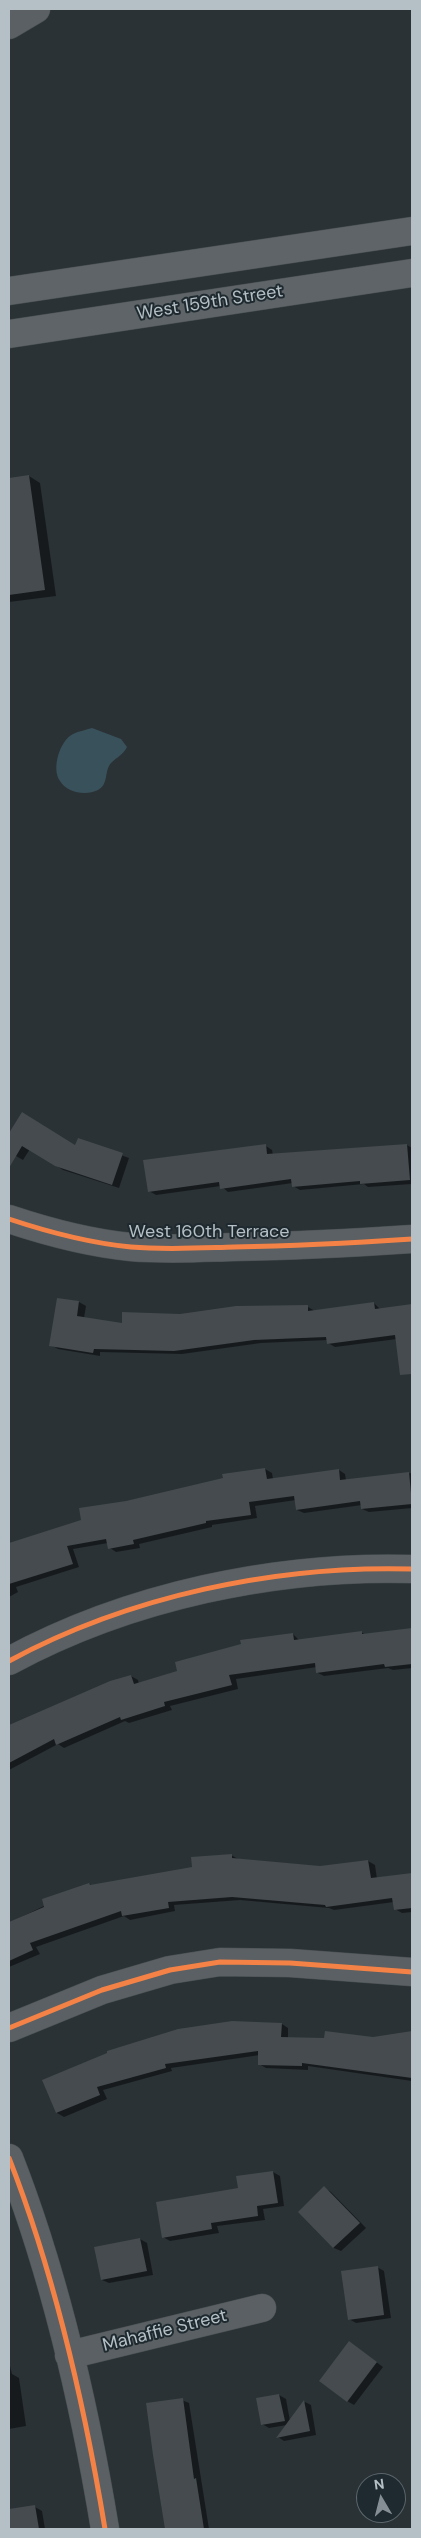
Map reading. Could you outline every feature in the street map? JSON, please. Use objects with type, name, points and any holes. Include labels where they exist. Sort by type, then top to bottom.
[{"type":"main road","points":[[9,290],[412,231]]},
{"type":"main road","name":"West 159th Street","points":[[9,334],[412,273]]},
{"type":"street","points":[[9,25],[36,9]]},
{"type":"street","name":"West 160th Terrace","points":[[9,1218],[40,1230],[85,1240],[131,1247],[327,1245],[412,1239]]},
{"type":"street","points":[[9,1661],[84,1626],[150,1604],[217,1587],[355,1569],[412,1569]]},
{"type":"street","points":[[9,2028],[102,1990],[170,1970],[220,1962],[290,1962],[412,1972]]},
{"type":"street","points":[[9,2158],[21,2190],[69,2355],[89,2443],[105,2529]]},
{"type":"street","name":"Mahaffie Street","points":[[69,2355],[262,2308]]},
{"type":"water","points":[[92,728],[121,739],[127,747],[111,763],[104,784],[98,790],[88,793],[72,791],[63,785],[57,776],[58,755],[68,737]]},
{"type":"building","points":[[29,475],[45,590],[9,595],[9,478]]},
{"type":"building","points":[[22,1112],[75,1145],[78,1138],[123,1153],[112,1185],[55,1166],[22,1146],[9,1168],[9,1133]]},
{"type":"building","points":[[266,1144],[267,1154],[407,1144],[410,1180],[360,1184],[360,1181],[292,1187],[291,1179],[220,1189],[219,1182],[148,1192],[143,1160]]},
{"type":"building","points":[[57,1298],[79,1301],[77,1316],[122,1323],[122,1312],[180,1314],[236,1306],[308,1305],[308,1311],[374,1302],[375,1309],[412,1304],[412,1374],[400,1375],[395,1335],[327,1344],[326,1337],[254,1340],[174,1351],[94,1349],[93,1353],[49,1346]]},
{"type":"building","points":[[265,1468],[267,1479],[339,1469],[340,1480],[409,1472],[412,1504],[361,1509],[360,1501],[296,1510],[294,1496],[249,1502],[251,1515],[206,1521],[206,1523],[133,1540],[134,1544],[108,1549],[106,1539],[67,1546],[73,1564],[9,1584],[9,1543],[81,1520],[79,1508],[126,1501],[223,1478],[222,1474]]},
{"type":"building","points":[[412,1628],[412,1664],[385,1667],[384,1664],[316,1673],[315,1663],[229,1675],[232,1685],[164,1702],[165,1706],[121,1720],[120,1717],[56,1745],[54,1739],[9,1763],[9,1725],[110,1681],[131,1675],[134,1684],[177,1671],[175,1662],[241,1644],[240,1640],[293,1633],[294,1640],[362,1631],[362,1634]]},
{"type":"building","points":[[232,1854],[232,1858],[320,1866],[368,1860],[371,1878],[412,1873],[412,1908],[394,1910],[392,1898],[326,1907],[325,1905],[232,1897],[168,1902],[169,1908],[122,1916],[121,1911],[30,1943],[33,1950],[9,1961],[9,1922],[44,1907],[42,1899],[89,1883],[90,1885],[192,1867],[191,1857]]},
{"type":"building","points":[[232,2021],[282,2023],[281,2037],[324,2038],[325,2031],[373,2037],[412,2031],[412,2078],[302,2063],[302,2066],[258,2065],[258,2051],[165,2064],[166,2068],[97,2087],[100,2095],[56,2113],[42,2080],[107,2053],[107,2051],[178,2029]]},
{"type":"building","points":[[273,2171],[278,2203],[257,2206],[258,2216],[211,2223],[212,2229],[162,2238],[156,2202],[238,2188],[236,2176]]},
{"type":"building","points":[[324,2186],[360,2223],[333,2248],[298,2212]]},
{"type":"building","points":[[140,2238],[147,2271],[101,2280],[94,2247]]},
{"type":"building","points":[[378,2266],[384,2315],[348,2320],[341,2271]]},
{"type":"building","points":[[349,2341],[377,2362],[347,2402],[319,2381]]},
{"type":"building","points":[[279,2394],[285,2421],[261,2425],[256,2398]]},
{"type":"building","points":[[183,2398],[194,2479],[196,2478],[204,2529],[165,2529],[153,2455],[146,2403]]},
{"type":"building","points":[[304,2400],[310,2431],[276,2438]]},
{"type":"building","points":[[35,2505],[39,2529],[9,2529],[9,2509]]},
{"type":"cycle path","points":[[9,1219],[84,1240],[144,1248],[278,1246],[412,1239]]},
{"type":"cycle path","points":[[9,1661],[55,1638],[103,1619],[153,1602],[205,1589],[256,1579],[309,1573],[361,1569],[412,1569]]},
{"type":"cycle path","points":[[9,2028],[102,1990],[170,1970],[220,1962],[290,1963],[412,1972]]},
{"type":"cycle path","points":[[9,2158],[54,2294],[78,2389],[105,2529]]}]
